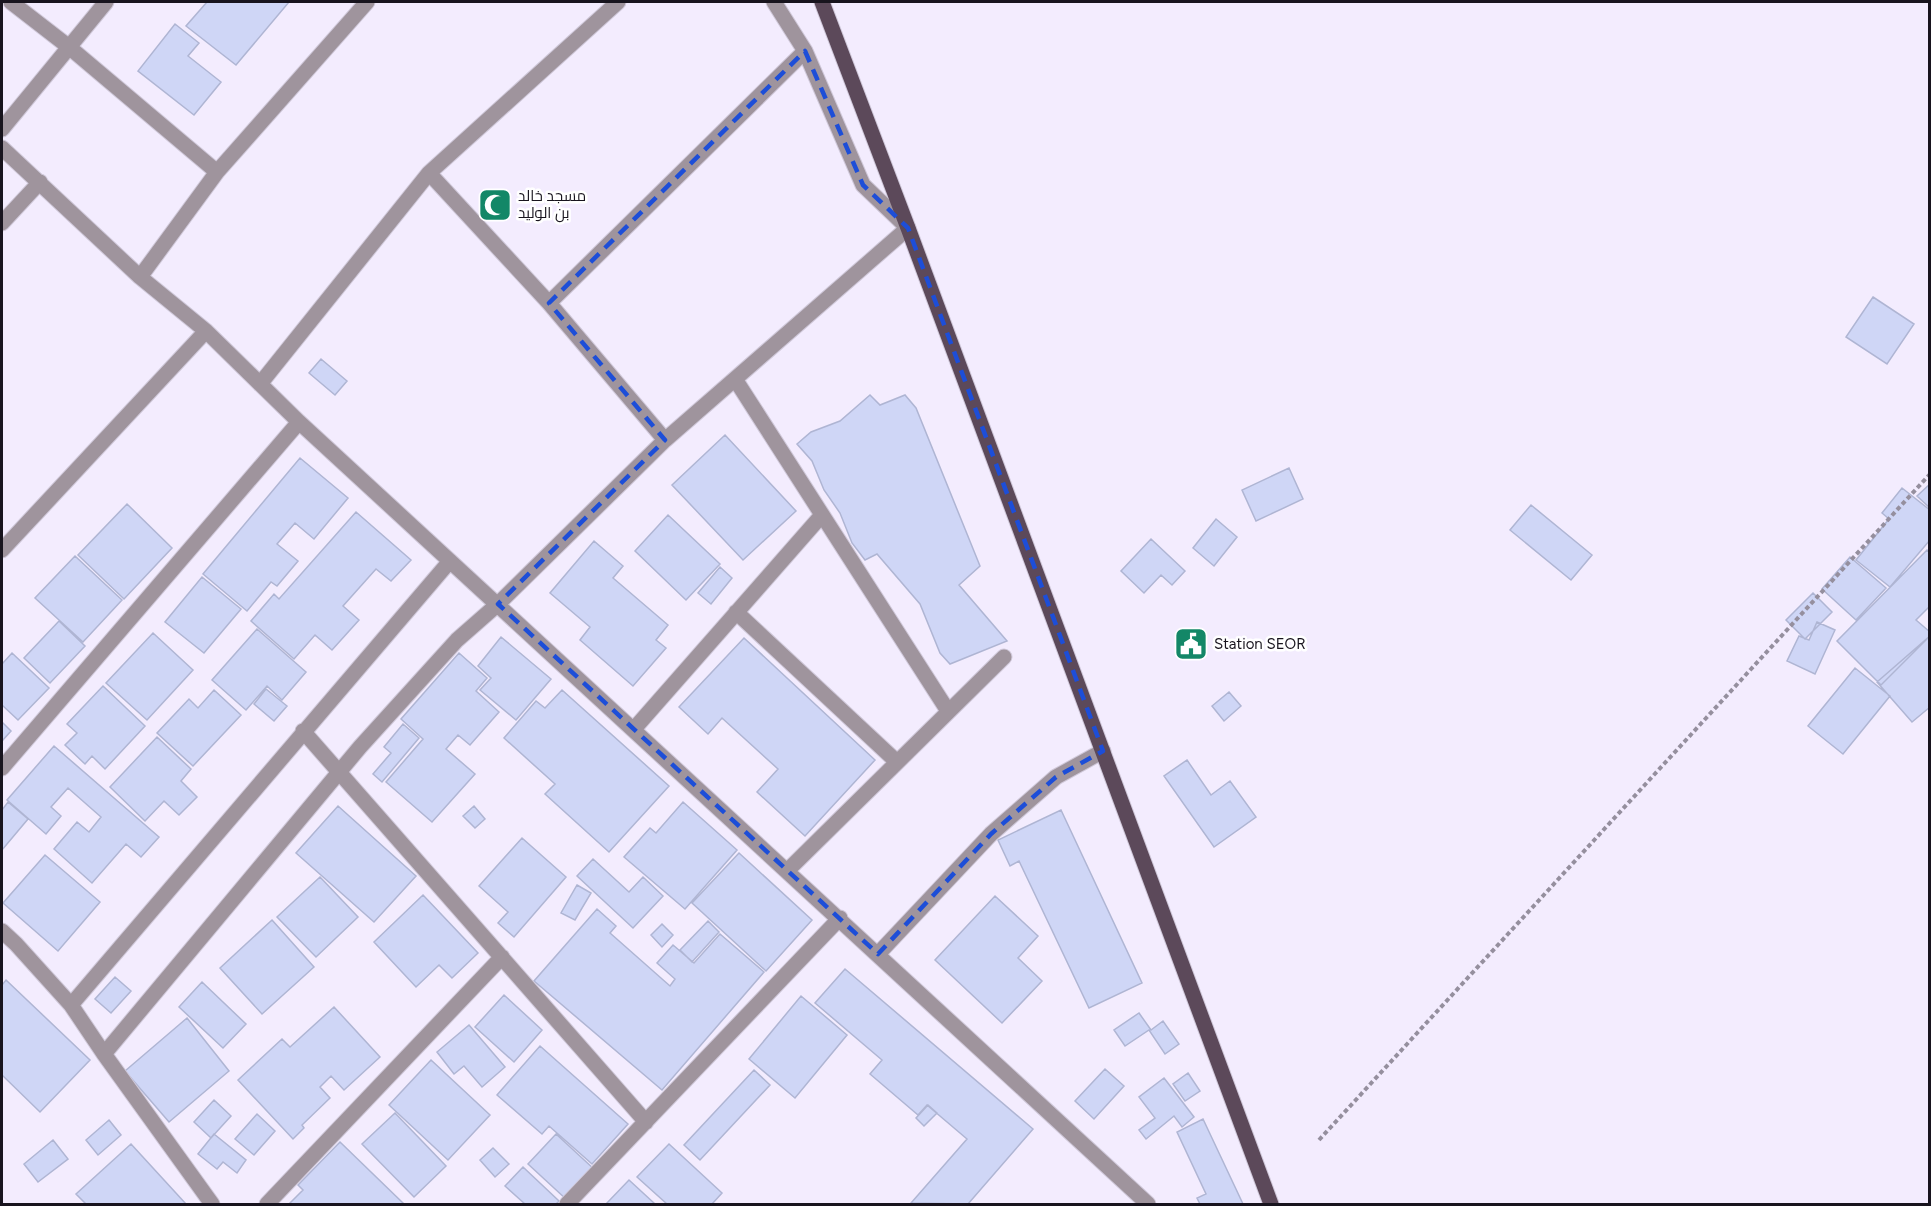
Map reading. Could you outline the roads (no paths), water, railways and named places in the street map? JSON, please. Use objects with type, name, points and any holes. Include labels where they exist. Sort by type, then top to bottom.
[{"type":"main road","points":[[822,2],[1271,1204]]},
{"type":"street","points":[[11,2],[69,47],[217,172]]},
{"type":"street","points":[[2,129],[106,2]]},
{"type":"street","points":[[140,277],[217,172],[368,2]]},
{"type":"street","points":[[260,384],[429,173],[618,2]]},
{"type":"street","points":[[104,1054],[340,772],[457,640],[498,604],[665,440],[908,228],[863,185],[805,51],[774,2]]},
{"type":"street","points":[[549,303],[805,51]]},
{"type":"street","points":[[2,148],[140,277],[206,331],[299,422],[1149,1204]]},
{"type":"street","points":[[429,173],[549,303],[665,440]]},
{"type":"street","points":[[2,223],[40,182]]},
{"type":"street","points":[[2,550],[206,331]]},
{"type":"street","points":[[735,380],[948,711]]},
{"type":"street","points":[[2,768],[299,422]]},
{"type":"street","points":[[634,729],[822,515]]},
{"type":"street","points":[[71,1005],[450,561]]},
{"type":"street","points":[[736,612],[897,762]]},
{"type":"street","points":[[788,870],[1004,657]]},
{"type":"street","points":[[303,731],[646,1122]]},
{"type":"street","points":[[878,954],[991,834],[1056,777],[1103,751]]},
{"type":"street","points":[[567,1204],[840,918]]},
{"type":"street","points":[[2,931],[71,1005],[212,1204]]},
{"type":"street","points":[[267,1204],[502,957]]},
{"type":"place","name":"مسجد خالد بن الوليد","points":[[495,205]]},
{"type":"place","name":"Station SEOR","points":[[1191,644]]}]
